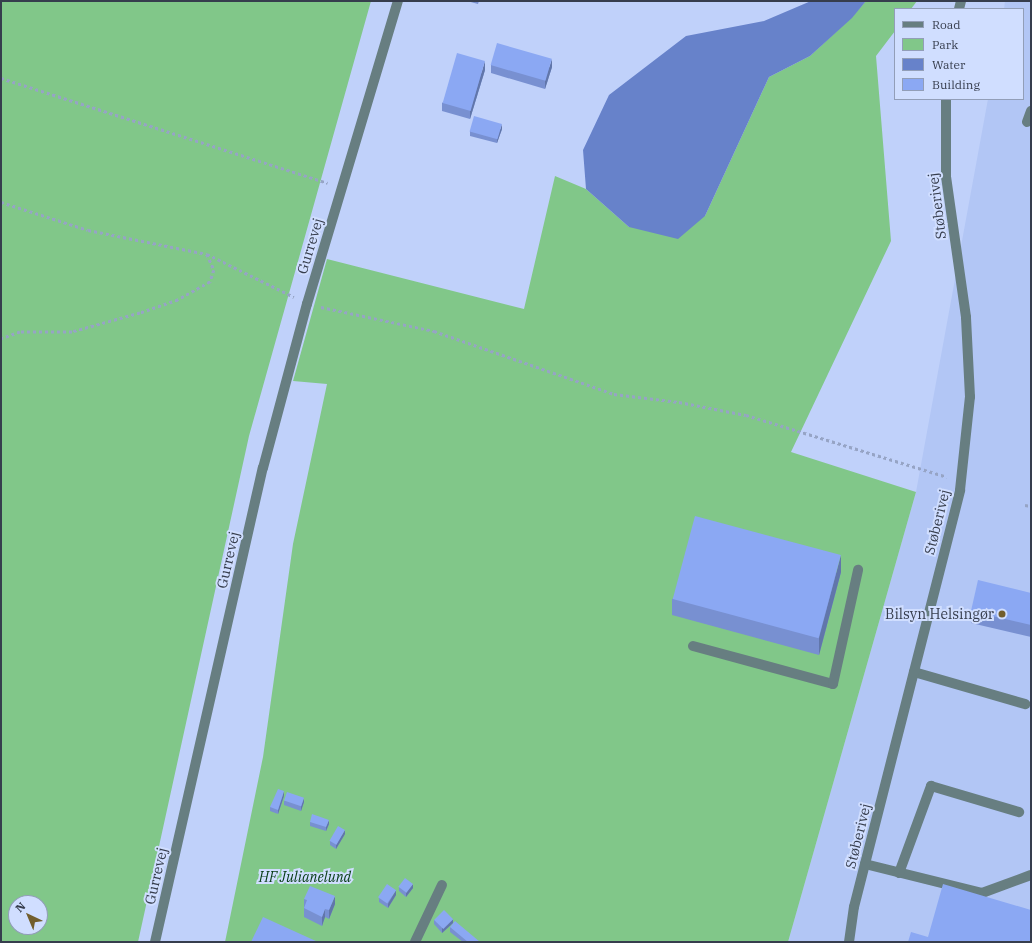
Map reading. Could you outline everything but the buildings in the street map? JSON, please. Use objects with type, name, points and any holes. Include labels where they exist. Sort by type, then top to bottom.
[{"type":"street","name":"Gurrevej","points":[[155,942],[263,468],[307,304],[398,1]]},
{"type":"street","name":"Støberivej","points":[[850,942],[854,907],[961,480],[970,397],[966,317],[946,177],[946,100]]},
{"type":"street","points":[[1027,122],[1031,111]]},
{"type":"street","points":[[694,646],[833,684],[858,570]]},
{"type":"street","points":[[914,672],[1025,704]]},
{"type":"street","points":[[899,873],[931,786],[1019,812]]},
{"type":"street","points":[[865,864],[982,893],[1031,875]]},
{"type":"street","points":[[415,942],[442,885]]},
{"type":"path","points":[[1,78],[342,188]]},
{"type":"path","points":[[1,202],[88,230],[206,254],[307,304],[434,331],[614,394],[679,402],[746,415],[930,474],[961,480]]},
{"type":"path","points":[[1,339],[20,332],[72,332],[178,300],[210,282],[214,270],[206,254]]},
{"type":"path","points":[[1025,505],[1031,506]]},
{"type":"shaded area","points":[[1005,1],[1031,1],[1031,942],[788,942],[916,492],[988,100],[1024,100],[1024,8],[1004,8]]},
{"type":"green space","points":[[1,1],[371,1],[249,436],[138,942],[1,942]]},
{"type":"green space","name":"HF Julianelund","points":[[866,1],[917,1],[912,8],[894,8],[894,32],[876,56],[891,241],[791,452],[916,492],[788,942],[225,942],[263,757],[293,544],[327,384],[293,381],[327,259],[524,309],[555,176],[586,189],[629,227],[705,216],[769,77],[810,56],[851,18]]},
{"type":"water","points":[[811,1],[866,1],[852,18],[810,56],[769,77],[705,216],[678,239],[629,227],[586,189],[583,150],[609,95],[686,36],[764,21]]},
{"type":"place","name":"Bilsyn Helsingør","points":[[1002,614]]}]
